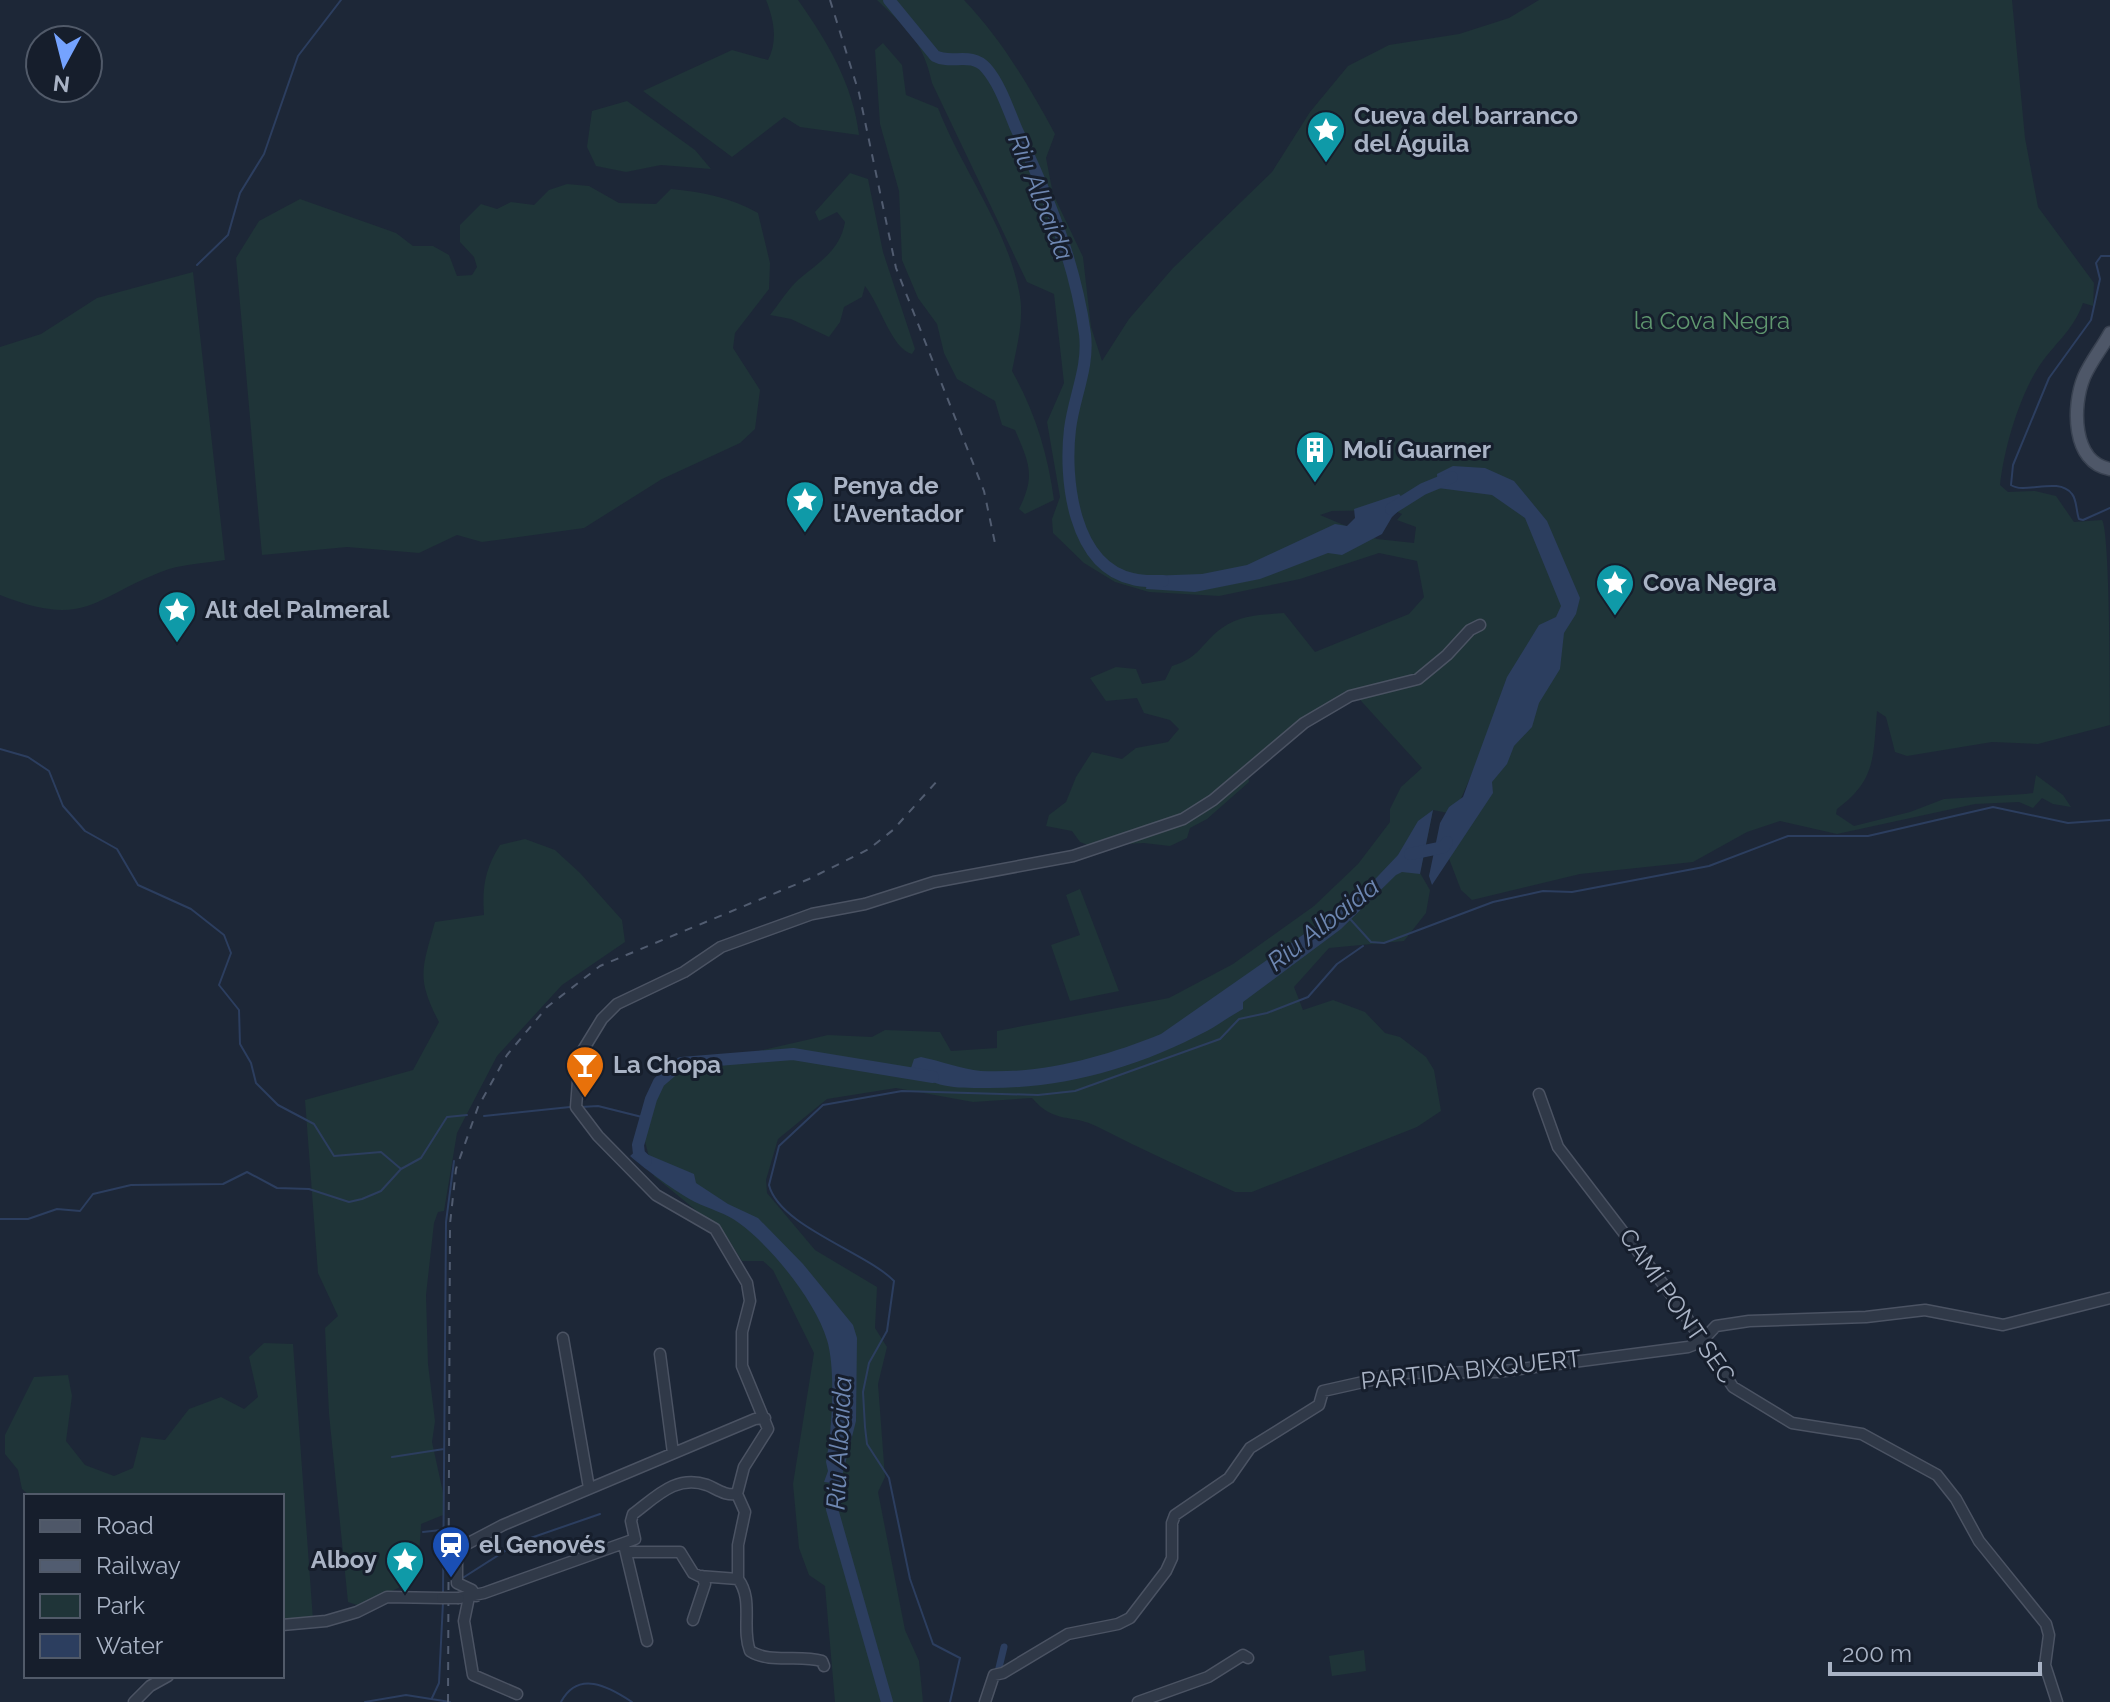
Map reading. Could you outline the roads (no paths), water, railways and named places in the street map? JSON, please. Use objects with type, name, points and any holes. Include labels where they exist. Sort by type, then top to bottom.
[{"type":"main road","points":[[2110,333],[2084,377],[2079,399],[2082,449],[2092,463],[2110,469]]},
{"type":"street","points":[[824,1666],[822,1661],[810,1658],[768,1657],[750,1651],[746,1633],[747,1604],[738,1579],[738,1545],[745,1509],[737,1494],[745,1466],[767,1433],[765,1418],[742,1366],[742,1332],[750,1293],[723,1239],[703,1219],[670,1204],[640,1180],[576,1107],[580,1055],[602,1019],[637,993],[684,972],[721,947],[772,926],[878,901],[934,882],[1073,856],[1183,819],[1213,800],[1304,723],[1350,696],[1418,679],[1447,655],[1470,630],[1480,625]]},
{"type":"street","name":"CAMÍ PONT SEC","points":[[1539,1094],[1558,1147],[1673,1297],[1724,1378],[1750,1400],[1806,1427],[1862,1434],[1937,1475],[1956,1499],[1979,1541],[2046,1624],[2049,1635],[2045,1665],[2057,1702]]},
{"type":"street","points":[[1701,1342],[1716,1326],[1866,1317],[1900,1311],[1944,1311],[2003,1325],[2110,1298]]},
{"type":"street","points":[[563,1338],[589,1488]]},
{"type":"street","name":"PARTIDA BIXQUERT","points":[[985,1702],[994,1675],[1003,1673],[1068,1634],[1118,1624],[1130,1618],[1172,1558],[1172,1523],[1175,1515],[1229,1478],[1250,1448],[1319,1405],[1323,1391],[1403,1373],[1497,1372],[1688,1347],[1701,1342]]},
{"type":"street","points":[[660,1354],[673,1453]]},
{"type":"street","points":[[517,1694],[473,1675],[465,1625],[468,1597],[472,1590],[457,1583],[458,1548],[589,1488],[755,1419],[765,1418]]},
{"type":"street","points":[[624,1548],[635,1539],[633,1514],[673,1485],[697,1483],[728,1495],[737,1494]]},
{"type":"street","points":[[624,1548],[647,1641]]},
{"type":"street","points":[[284,1625],[326,1621],[362,1610],[387,1597],[468,1597],[624,1548],[680,1552],[693,1573],[738,1579]]},
{"type":"street","points":[[693,1620],[705,1584],[702,1576]]},
{"type":"street","points":[[1138,1702],[1208,1677],[1243,1655],[1248,1658]]},
{"type":"street","points":[[134,1702],[150,1686],[164,1678]]},
{"type":"water","points":[[1453,466],[1485,468],[1514,481],[1547,521],[1580,598],[1576,614],[1564,633],[1560,669],[1539,703],[1532,727],[1514,746],[1507,764],[1492,782],[1493,793],[1432,885],[1429,876],[1440,823],[1449,807],[1463,797],[1507,677],[1539,625],[1556,617],[1561,606],[1525,518],[1492,495],[1438,488],[1437,474]]},
{"type":"water","points":[[1399,494],[1407,503],[1392,517],[1382,534],[1342,555],[1328,553],[1260,579],[1195,592],[1146,589],[1148,576],[1202,574],[1247,565],[1335,524],[1347,526],[1355,518],[1354,509]]},
{"type":"water","points":[[1433,810],[1420,874],[1402,872],[1396,875],[1341,929],[1243,1002],[1243,1009],[1207,1031],[1126,1066],[1043,1085],[954,1087],[927,1080],[911,1068],[914,1059],[921,1057],[981,1071],[1050,1067],[1095,1057],[1161,1034],[1360,895],[1398,855],[1418,821]]},
{"type":"water","points":[[637,1150],[694,1174],[696,1183],[728,1204],[758,1218],[803,1264],[853,1325],[857,1338],[856,1421],[840,1484],[824,1482],[828,1471],[826,1462],[831,1418],[830,1352],[821,1325],[803,1292],[752,1233],[734,1220],[679,1193],[630,1156]]},
{"type":"waterway","points":[[197,265],[228,235],[240,193],[264,154],[298,56],[341,0]]},
{"type":"waterway","name":"Riu Albaida","points":[[889,0],[935,56],[980,63],[991,74],[1003,97],[1067,254],[1085,334],[1085,359],[1072,417],[1069,449],[1071,495],[1077,518],[1085,539],[1097,557],[1113,571],[1137,580],[1163,581]]},
{"type":"waterway","points":[[2110,256],[2101,256],[2096,263],[2100,279],[2091,320],[2049,378],[2013,465],[2011,485],[2017,488],[2059,486],[2066,489],[2074,496],[2079,519],[2083,520],[2110,508]]},
{"type":"waterway","name":"Riu Albaida","points":[[1391,509],[1423,489],[1452,477]]},
{"type":"waterway","points":[[0,749],[28,757],[49,771],[63,806],[85,831],[117,849],[138,885],[191,909],[224,935],[231,953],[219,985],[239,1010],[240,1044],[251,1063],[256,1083],[278,1105],[314,1124],[334,1156],[381,1152],[401,1169]]},
{"type":"waterway","points":[[1351,920],[1371,942],[1384,943],[1493,902],[1543,891],[1572,892],[1709,866],[1788,836],[1868,836],[1993,807],[2068,823],[2110,820]]},
{"type":"waterway","name":"Riu Albaida","points":[[1410,854],[1444,847],[1447,842]]},
{"type":"waterway","points":[[950,1702],[960,1658],[933,1644],[910,1579],[889,1478],[867,1444],[863,1392],[869,1363],[887,1331],[894,1281],[881,1270],[806,1226],[776,1200],[769,1185],[779,1146],[823,1105],[902,1091],[1038,1095],[1075,1091],[1220,1039],[1239,1019],[1267,1013],[1308,997],[1337,964],[1363,946]]},
{"type":"waterway","name":"Riu Albaida","points":[[646,1161],[639,1154],[638,1145],[651,1099],[659,1082],[681,1063],[793,1054],[933,1077]]},
{"type":"waterway","points":[[581,1107],[598,1106],[646,1118]]},
{"type":"waterway","points":[[484,1116],[570,1107]]},
{"type":"waterway","points":[[0,1219],[28,1219],[57,1209],[80,1211],[93,1194],[131,1185],[223,1184],[247,1172],[277,1188],[309,1189],[349,1202],[381,1191],[401,1169],[421,1158],[447,1117],[467,1115]]},
{"type":"waterway","points":[[443,1595],[446,1222],[454,1161]]},
{"type":"waterway","points":[[392,1457],[444,1449]]},
{"type":"waterway","name":"Riu Albaida","points":[[837,1467],[832,1509],[887,1702]]},
{"type":"waterway","points":[[461,1579],[519,1542],[600,1514]]},
{"type":"waterway","points":[[423,1532],[441,1530]]},
{"type":"waterway","points":[[432,1698],[439,1683],[443,1602]]},
{"type":"waterway","points":[[997,1676],[1004,1647]]},
{"type":"waterway","points":[[561,1702],[568,1692],[585,1684],[603,1687],[632,1702]]},
{"type":"waterway","points":[[365,1702],[406,1695],[450,1702]]},
{"type":"railway","points":[[830,0],[859,93],[896,268],[984,491],[996,548]]},
{"type":"railway","points":[[448,1702],[450,1224],[456,1169],[478,1107],[507,1055],[547,1007],[600,966],[809,879],[869,849],[893,830],[938,780]]},
{"type":"place","name":"Cueva del barranco del Águila","points":[[1326,164]]},
{"type":"place","name":"Molí Guarner","points":[[1315,484]]},
{"type":"place","name":"Penya de l'Aventador","points":[[805,534]]},
{"type":"place","name":"Cova Negra","points":[[1615,617]]},
{"type":"place","name":"Alt del Palmeral","points":[[177,644]]},
{"type":"place","name":"La Chopa","points":[[585,1099]]},
{"type":"place","name":"el Genovés","points":[[451,1579]]},
{"type":"place","name":"Alboy","points":[[405,1594]]},
{"type":"park label","name":"la Cova Negra","points":[[1712,321]]}]
